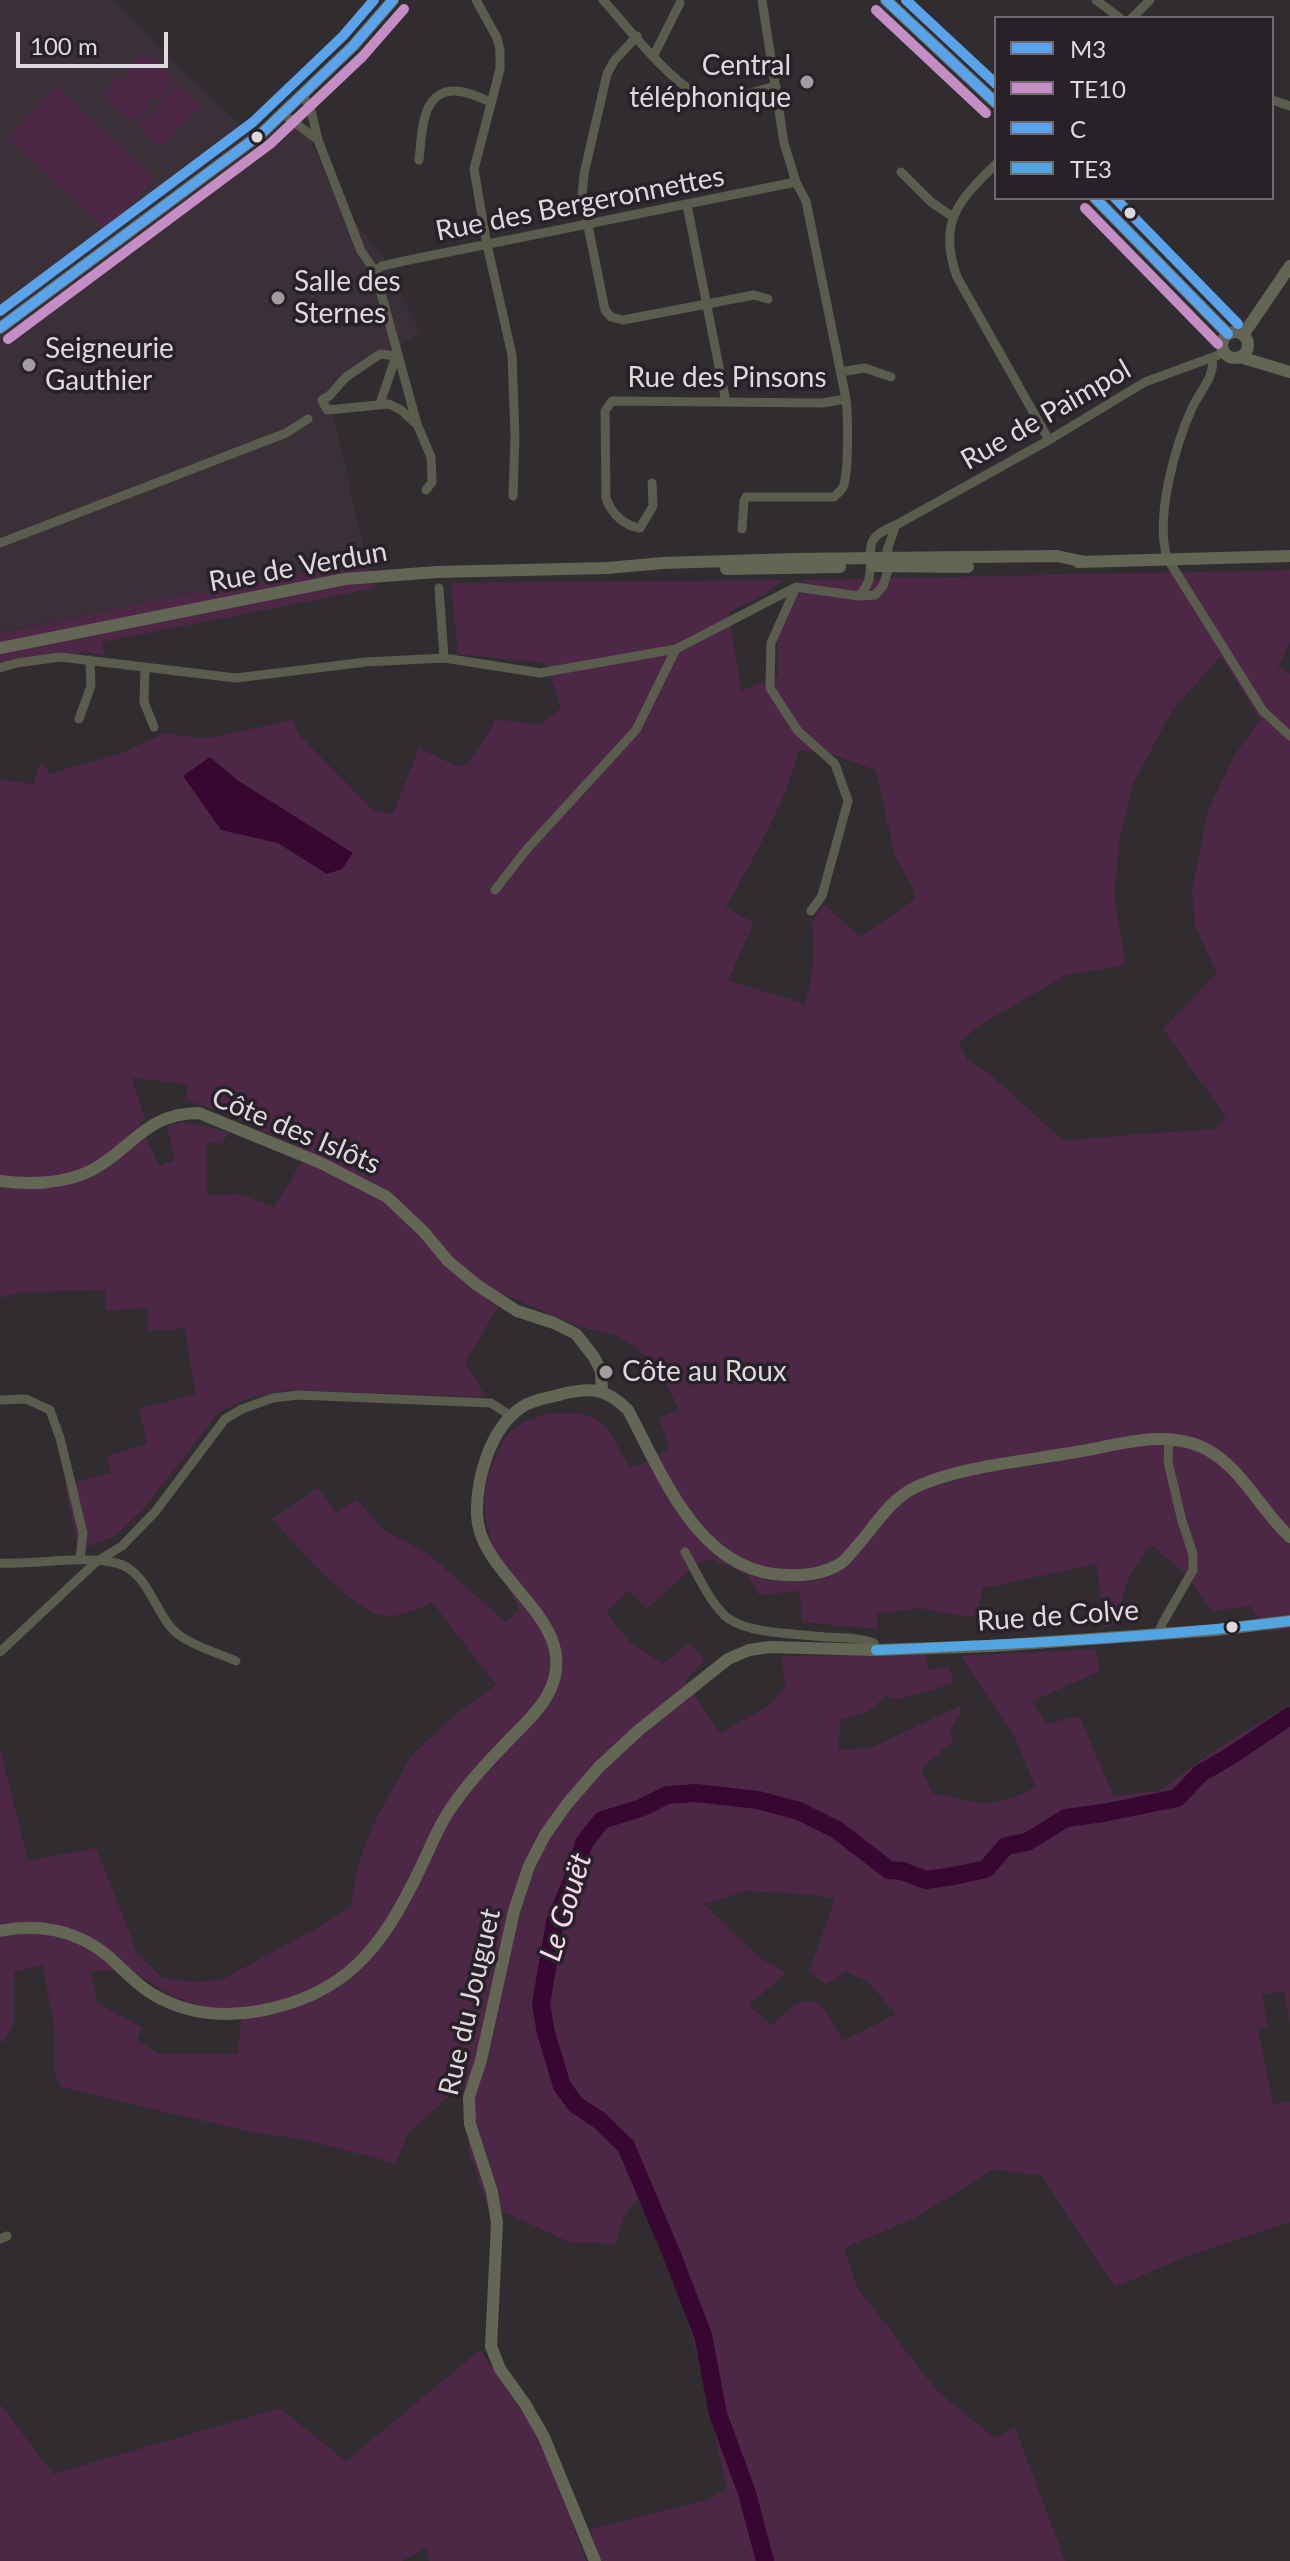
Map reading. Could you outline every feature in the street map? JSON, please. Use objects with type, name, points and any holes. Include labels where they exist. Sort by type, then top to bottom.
[{"type":"street","points":[[0,328],[262,133],[353,46],[393,0]]},
{"type":"street","points":[[476,0],[497,38],[500,50],[500,69],[474,169],[512,355],[515,436],[513,496]]},
{"type":"street","points":[[603,0],[654,55],[697,94],[709,99],[720,98],[776,86]]},
{"type":"street","points":[[742,529],[746,497],[834,497],[843,489],[849,430],[846,399],[806,201],[796,182],[784,143],[762,0]]},
{"type":"street","points":[[886,0],[994,101]]},
{"type":"street","points":[[1096,0],[1117,16]]},
{"type":"street","points":[[1134,16],[1150,0]]},
{"type":"street","points":[[654,55],[680,3]]},
{"type":"street","points":[[637,36],[614,61],[607,74],[584,174],[582,196],[605,310],[611,317],[623,320],[754,295],[768,299]]},
{"type":"street","points":[[419,160],[425,111],[443,92],[456,90],[491,102]]},
{"type":"street","points":[[303,96],[310,106],[318,140],[361,251],[375,271],[396,356],[417,424],[431,457],[432,482],[426,490]]},
{"type":"street","points":[[283,114],[318,140]]},
{"type":"street","points":[[994,166],[957,207],[950,229],[952,264],[1049,440]]},
{"type":"street","points":[[901,172],[931,202],[953,217]]},
{"type":"street","name":"Rue des Bergeronnettes","points":[[375,271],[382,266],[404,261],[796,182]]},
{"type":"street","points":[[1097,200],[1228,334]]},
{"type":"street","points":[[687,205],[726,402]]},
{"type":"street","points":[[1243,335],[1290,266]]},
{"type":"street","points":[[1243,353],[1247,341],[1243,335],[1236,332],[1228,334],[1213,370],[1193,404],[1173,460],[1165,517],[1167,558],[1263,711],[1290,736]]},
{"type":"street","points":[[1218,355],[1231,358],[1243,353],[1290,372]]},
{"type":"street","points":[[396,356],[380,354],[346,377],[322,400],[327,410],[389,404],[417,424]]},
{"type":"street","name":"Rue de Paimpol","points":[[859,596],[869,580],[871,543],[878,532],[1049,440],[1145,382],[1218,355]]},
{"type":"street","points":[[380,404],[396,356]]},
{"type":"street","points":[[840,372],[865,368],[891,377]]},
{"type":"street","name":"Rue des Pinsons","points":[[652,483],[653,506],[640,528],[622,521],[609,508],[604,430],[605,411],[612,401],[822,403],[846,399]]},
{"type":"street","points":[[0,543],[286,433],[308,419]]},
{"type":"street","points":[[0,668],[60,657],[236,678],[366,662],[444,658],[540,673],[676,649],[796,587],[859,596],[875,595],[883,586],[890,561],[887,550],[896,525]]},
{"type":"street","points":[[1167,558],[1290,556]]},
{"type":"street","name":"Rue de Verdun","points":[[0,648],[345,579],[663,563],[890,561],[967,567],[1167,558]]},
{"type":"street","points":[[796,587],[771,643],[770,688],[798,731],[835,764],[848,801],[822,896],[811,911]]},
{"type":"street","points":[[439,588],[444,658]]},
{"type":"street","points":[[495,890],[527,849],[636,730],[676,649]]},
{"type":"street","points":[[79,719],[91,686],[90,660]]},
{"type":"street","points":[[145,667],[144,702],[154,727]]},
{"type":"street","name":"Côte des Islôts","points":[[0,1181],[23,1184],[90,1171],[146,1129],[177,1113],[199,1113],[321,1163],[387,1197],[424,1232],[448,1261],[477,1285],[517,1311],[576,1334],[601,1371],[602,1391]]},
{"type":"street","points":[[0,1931],[21,1927],[65,1932],[107,1955],[132,1980],[152,1994],[175,2006],[213,2015],[268,2009],[322,1991],[348,1974],[370,1953],[405,1900],[448,1813],[476,1774],[535,1713],[548,1695],[555,1675],[556,1655],[549,1635],[523,1594],[493,1559],[478,1525],[479,1491],[497,1434],[511,1416],[533,1401],[569,1392],[602,1391],[615,1397],[628,1410],[686,1516],[705,1539],[750,1568],[777,1575],[807,1576],[842,1562],[896,1500],[915,1487],[936,1479],[1143,1440],[1185,1441],[1221,1459],[1237,1473],[1290,1537]]},
{"type":"street","points":[[0,1652],[96,1562],[122,1546],[155,1512],[225,1419],[242,1409],[273,1398],[298,1395],[491,1403],[511,1416]]},
{"type":"street","points":[[0,1400],[26,1399],[50,1410],[60,1438],[83,1533],[80,1559]]},
{"type":"street","points":[[1159,1633],[1193,1570],[1193,1554],[1168,1462],[1169,1440]]},
{"type":"street","points":[[685,1552],[718,1608],[728,1618],[744,1626],[860,1638],[874,1643],[876,1650]]},
{"type":"street","points":[[0,1563],[80,1559],[118,1563],[135,1571],[178,1635],[236,1661]]},
{"type":"street","name":"Rue de Colve","points":[[876,1650],[992,1646],[1217,1630],[1290,1621]]},
{"type":"street","name":"Rue du Jouguet","points":[[595,2561],[544,2437],[500,2369],[491,2346],[497,2223],[492,2192],[470,2124],[469,2097],[481,2060],[514,1911],[529,1866],[545,1835],[567,1804],[599,1767],[639,1730],[728,1659],[749,1650],[770,1647],[876,1650]]},
{"type":"shaded area","points":[[0,0],[114,0],[245,130],[302,120],[337,200],[384,258],[420,332],[329,396],[367,562],[165,598],[0,632]]},
{"type":"shaded area","points":[[142,53],[146,57],[149,54],[171,76],[169,79],[173,83],[157,100],[152,96],[147,101],[151,105],[135,121],[131,117],[129,120],[106,98],[109,95],[104,91],[120,75],[125,79],[130,74],[126,70]]},
{"type":"shaded area","points":[[177,84],[200,106],[159,148],[137,126]]},
{"type":"shaded area","points":[[57,86],[154,178],[106,230],[8,138]]},
{"type":"shaded area","points":[[367,562],[375,588],[102,642],[105,656],[86,652],[0,664],[0,633],[165,598]]},
{"type":"shaded area","points":[[1290,570],[1290,642],[1278,667],[1290,674],[1290,1629],[1268,1632],[1251,1606],[1212,1611],[1185,1573],[1151,1545],[1128,1582],[1118,1624],[1104,1627],[1097,1564],[983,1588],[976,1616],[919,1608],[876,1614],[878,1629],[803,1622],[799,1591],[759,1595],[747,1575],[711,1559],[697,1563],[647,1609],[629,1590],[606,1613],[629,1641],[663,1664],[689,1643],[704,1660],[685,1681],[720,1733],[767,1707],[785,1687],[782,1656],[924,1654],[930,1670],[949,1667],[954,1683],[900,1699],[886,1696],[867,1712],[841,1719],[838,1750],[873,1747],[959,1706],[962,1712],[949,1731],[954,1740],[921,1769],[932,1793],[977,1802],[997,1802],[1036,1788],[1016,1740],[961,1656],[1096,1649],[1100,1671],[1033,1701],[1046,1724],[1079,1716],[1114,1796],[1159,1791],[1221,1746],[1290,1705],[1290,2024],[1284,1991],[1262,1994],[1267,2026],[1258,2030],[1273,2104],[1290,2102],[1290,2222],[1183,2258],[1115,2287],[1042,2176],[994,2169],[915,2218],[844,2248],[857,2287],[936,2390],[995,2438],[1015,2427],[1065,2561],[600,2561],[591,2529],[705,2500],[727,2489],[682,2301],[644,2192],[626,2213],[615,2244],[569,2242],[487,2204],[469,2150],[464,2082],[408,2134],[395,2163],[305,2140],[246,2131],[61,2087],[55,2076],[55,2032],[43,1965],[14,1972],[14,2023],[4,2041],[0,2042],[0,1749],[28,1861],[96,1848],[137,1952],[162,1978],[196,1982],[221,1980],[350,1907],[359,1862],[375,1821],[410,1758],[453,1716],[496,1685],[432,1602],[395,1616],[371,1611],[324,1575],[272,1519],[318,1488],[336,1512],[357,1500],[385,1531],[427,1553],[506,1622],[519,1610],[494,1549],[485,1502],[490,1473],[508,1434],[520,1424],[542,1416],[567,1413],[590,1416],[608,1430],[629,1467],[641,1465],[670,1448],[659,1418],[679,1409],[665,1381],[638,1348],[612,1334],[581,1327],[505,1295],[465,1363],[486,1397],[289,1390],[246,1399],[218,1413],[141,1512],[113,1537],[78,1550],[65,1484],[112,1473],[106,1456],[147,1444],[139,1409],[196,1394],[185,1328],[148,1331],[147,1308],[105,1311],[106,1290],[20,1292],[0,1298],[0,779],[33,784],[42,760],[49,774],[121,753],[164,734],[209,738],[293,720],[298,734],[373,810],[393,814],[419,748],[456,766],[466,765],[496,719],[540,725],[561,708],[546,663],[458,654],[451,583],[783,580],[762,596],[729,612],[741,691],[778,676],[777,639],[803,580]],"holes":[[[1221,656],[1260,720],[1234,756],[1208,810],[1192,891],[1195,926],[1217,973],[1163,1029],[1226,1117],[1214,1129],[1063,1140],[987,1072],[968,1061],[959,1044],[977,1027],[1066,975],[1125,965],[1114,895],[1120,837],[1133,784],[1173,709]],[[799,750],[837,756],[876,770],[895,857],[913,888],[915,899],[861,937],[824,905],[812,921],[813,963],[805,1004],[728,980],[754,923],[726,907],[785,791]],[[210,757],[237,780],[352,853],[342,869],[327,874],[278,843],[221,830]],[[132,1078],[187,1084],[186,1100],[226,1114],[308,1152],[274,1207],[238,1194],[207,1195],[206,1142],[221,1144],[230,1132],[184,1122],[167,1126],[175,1160],[159,1166],[139,1122],[145,1120]],[[746,1891],[835,1899],[809,1972],[826,1984],[846,1972],[868,1982],[896,2014],[843,2041],[825,2010],[816,2001],[797,2005],[772,2026],[749,2005],[786,1973],[760,1958],[704,1904]],[[129,1970],[174,1997],[205,2007],[243,2010],[237,2054],[158,2054],[137,2040],[142,2028],[97,2003],[91,1971]]]},
{"type":"shaded area","points":[[210,757],[237,780],[353,853],[342,869],[327,874],[278,843],[221,830],[183,776]]},
{"type":"shaded area","points":[[480,2350],[541,2439],[586,2561],[430,2561],[425,2548],[402,2561],[0,2561],[0,2404],[53,2474],[280,2408],[346,2461]]},
{"type":"waterway","name":"Le Gouët","points":[[765,2561],[747,2493],[718,2414],[703,2335],[670,2250],[626,2146],[599,2120],[576,2105],[562,2086],[546,2033],[541,2004],[555,1922],[584,1843],[602,1820],[641,1808],[667,1795],[696,1793],[758,1800],[799,1811],[837,1830],[889,1870],[902,1871],[926,1880],[954,1876],[986,1869],[1006,1846],[1027,1842],[1066,1818],[1177,1798],[1201,1773],[1290,1716]]},
{"type":"transit line","name":"C","points":[[0,311],[253,122],[343,36],[374,0]]},
{"type":"transit line","name":"M3","points":[[0,328],[262,133],[353,46],[393,0]]},
{"type":"transit line","name":"M3","points":[[886,0],[994,101]]},
{"type":"transit line","name":"C","points":[[906,0],[994,82]]},
{"type":"transit line","name":"TE10","points":[[8,339],[270,144],[363,56],[404,9]]},
{"type":"transit line","name":"TE10","points":[[876,10],[986,113]]},
{"type":"transit line","name":"M3","points":[[1097,200],[1228,334]]},
{"type":"transit line","name":"C","points":[[1117,200],[1238,324]]},
{"type":"transit line","name":"TE10","points":[[1085,208],[1218,344]]},
{"type":"transit line","name":"TE3","points":[[876,1650],[1135,1636],[1290,1621]]},
{"type":"place","name":"Central téléphonique","points":[[807,82]]},
{"type":"place","name":"Salle des Sternes","points":[[278,298]]},
{"type":"place","name":"Seigneurie Gauthier","points":[[29,365]]},
{"type":"place","name":"Côte au Roux","points":[[606,1372]]}]
